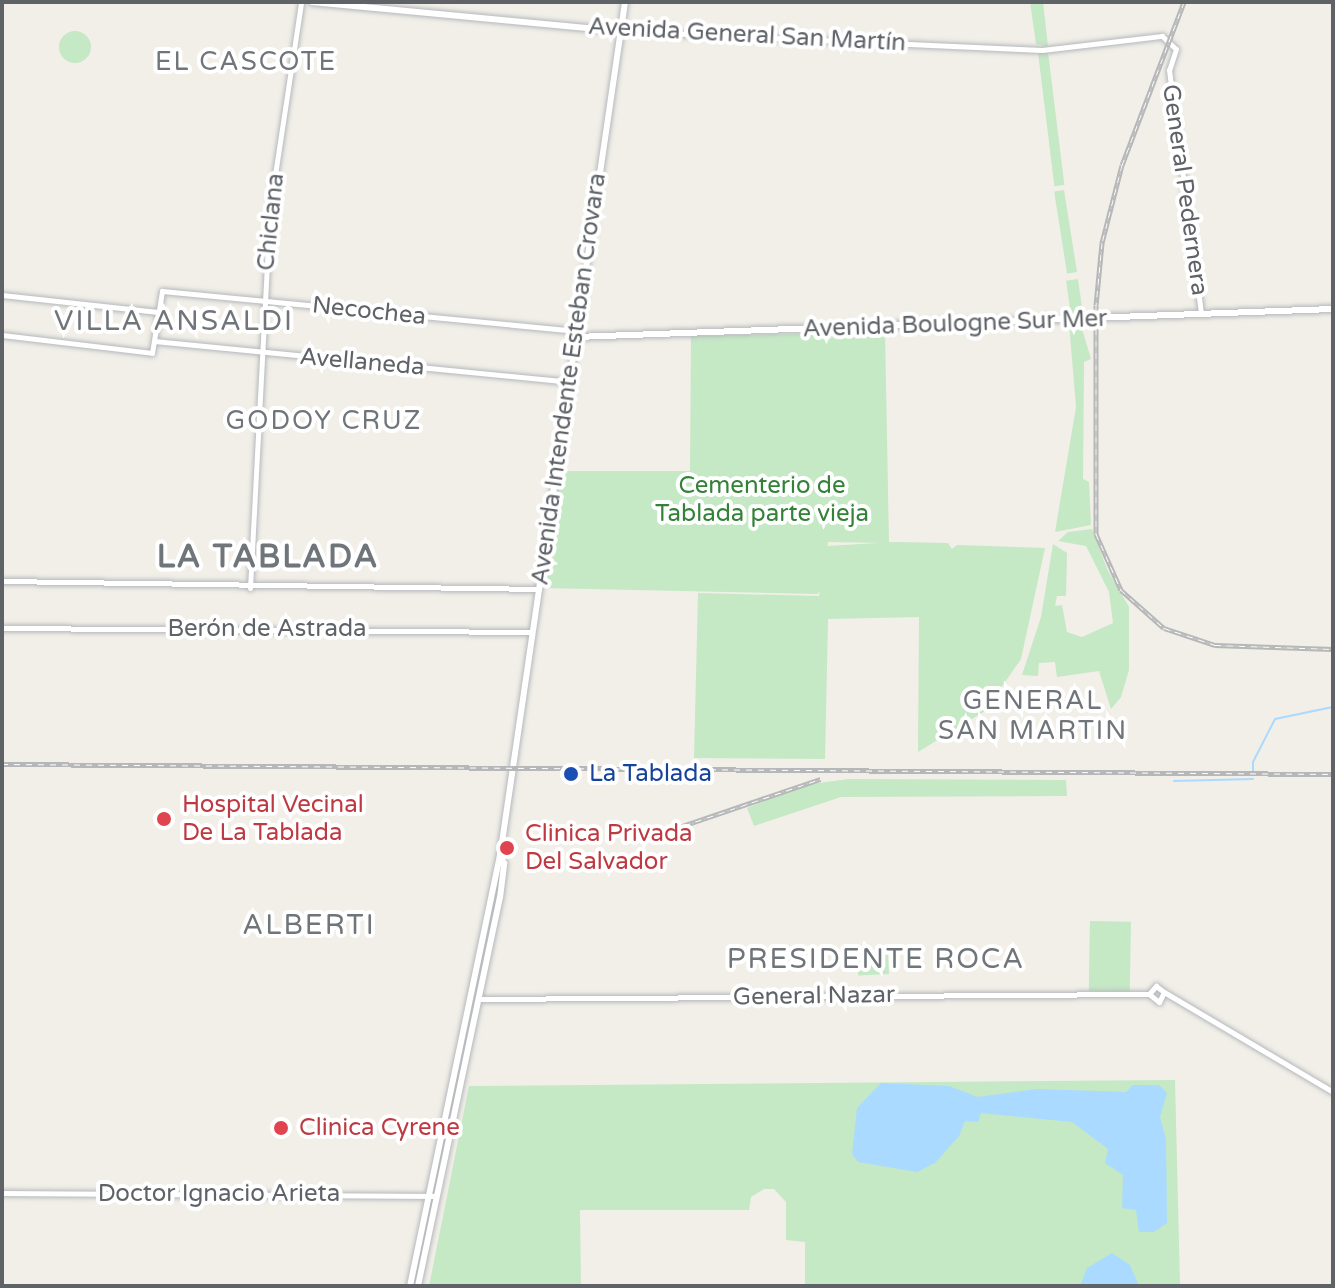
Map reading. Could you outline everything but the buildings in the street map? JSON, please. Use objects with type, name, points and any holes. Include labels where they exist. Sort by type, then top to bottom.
[{"type":"main road","name":"Avenida General San Martín","points":[[312,2],[621,31]]},
{"type":"main road","name":"Avenida Intendente Esteban Crovara","points":[[500,856],[625,2]]},
{"type":"main road","name":"Avenida Boulogne Sur Mer","points":[[577,334],[1333,309]]},
{"type":"main road","points":[[410,1286],[479,999],[500,898],[504,863],[500,856]]},
{"type":"main road","points":[[418,1286],[432,1196],[500,856]]},
{"type":"street","name":"Chiclana","points":[[250,588],[260,352],[271,200],[301,2]]},
{"type":"street","name":"Avenida General San Martín","points":[[621,31],[1041,50],[1162,36],[1176,49],[1169,67]]},
{"type":"street","name":"General Pedernera","points":[[1169,67],[1201,314]]},
{"type":"street","name":"Necochea","points":[[158,312],[162,291],[577,334]]},
{"type":"street","points":[[2,295],[158,312],[152,353],[2,335]]},
{"type":"street","name":"Avellaneda","points":[[154,341],[569,382]]},
{"type":"street","points":[[2,581],[250,588],[539,589]]},
{"type":"street","name":"Berón de Astrada","points":[[2,628],[532,632]]},
{"type":"street","points":[[1164,992],[1159,1002],[1149,994],[1156,986],[1333,1092]]},
{"type":"street","name":"General Nazar","points":[[479,999],[1149,994]]},
{"type":"street","name":"Doctor Ignacio Arieta","points":[[2,1193],[432,1196]]},
{"type":"green space","points":[[1030,2],[1043,2],[1048,47],[1036,44]]},
{"type":"green space","points":[[75,31],[86,36],[91,47],[86,58],[75,63],[64,58],[59,47],[64,36]]},
{"type":"green space","points":[[1048,52],[1064,185],[1054,186],[1038,53]]},
{"type":"green space","points":[[1064,190],[1077,272],[1067,274],[1054,192]]},
{"type":"green space","points":[[1078,279],[1083,315],[1071,316],[1066,281]]},
{"type":"green space","points":[[1080,322],[1091,359],[1084,362],[1083,479],[1089,482],[1091,525],[1055,532],[1076,407],[1069,323]]},
{"type":"green space","name":"Cementerio de Tablada parte vieja","points":[[885,332],[889,543],[828,542],[823,589],[817,594],[543,588],[560,471],[690,471],[691,336]]},
{"type":"green space","points":[[1092,529],[1107,569],[1129,607],[1129,670],[1121,697],[1111,709],[1099,671],[1057,677],[1055,662],[1039,663],[1038,676],[1022,675],[1041,617],[1053,544],[1067,553],[1066,596],[1057,596],[1055,606],[1062,605],[1067,632],[1082,637],[1113,623],[1109,592],[1086,546],[1058,541],[1068,532]]},
{"type":"green space","points":[[948,543],[952,549],[957,545],[1045,548],[1021,659],[985,711],[918,752],[919,617],[828,619],[825,759],[694,758],[698,593],[819,596],[827,546]]},
{"type":"green space","points":[[849,779],[1066,780],[1067,796],[841,797],[754,826],[747,808],[803,785]]},
{"type":"green space","points":[[1090,921],[1131,922],[1130,992],[1089,991]]},
{"type":"green space","points":[[888,955],[889,974],[858,976],[857,957]]},
{"type":"green space","points":[[1175,1080],[1180,1286],[805,1286],[805,1242],[786,1240],[786,1202],[774,1189],[764,1189],[751,1197],[749,1210],[580,1210],[581,1286],[429,1286],[469,1086]]},
{"type":"water","points":[[881,1083],[949,1086],[978,1097],[1037,1089],[1126,1092],[1133,1085],[1159,1085],[1167,1093],[1160,1117],[1166,1139],[1167,1223],[1154,1232],[1139,1232],[1136,1210],[1122,1208],[1123,1175],[1105,1163],[1108,1149],[1072,1122],[981,1113],[978,1122],[965,1121],[959,1136],[935,1163],[917,1172],[858,1162],[852,1154],[857,1108]]},
{"type":"water","points":[[1112,1253],[1130,1265],[1139,1286],[1080,1286],[1087,1268]]},
{"type":"waterway","points":[[1253,772],[1253,762],[1275,719],[1333,707]]},
{"type":"waterway","points":[[1174,781],[1253,779]]},
{"type":"railway","points":[[1184,2],[1122,165],[1102,243],[1096,305],[1096,534],[1121,590],[1164,628],[1215,645],[1333,649]]},
{"type":"railway","points":[[2,764],[1333,774]]},
{"type":"railway","points":[[650,837],[820,779]]},
{"type":"place","name":"La Tablada","points":[[571,774]]},
{"type":"place","name":"Hospital Vecinal De La Tablada","points":[[164,819]]},
{"type":"place","name":"Clinica Privada Del Salvador","points":[[507,848]]},
{"type":"place","name":"Clinica Cyrene","points":[[281,1128]]},
{"type":"district","name":"EL CASCOTE","points":[[246,62]]},
{"type":"district","name":"VILLA ANSALDI","points":[[174,321]]},
{"type":"district","name":"GODOY CRUZ","points":[[324,421]]},
{"type":"district","name":"LA TABLADA","points":[[268,557]]},
{"type":"district","name":"GENERAL SAN MARTIN","points":[[1033,716]]},
{"type":"district","name":"ALBERTI","points":[[309,925]]},
{"type":"district","name":"PRESIDENTE ROCA","points":[[876,959]]}]
